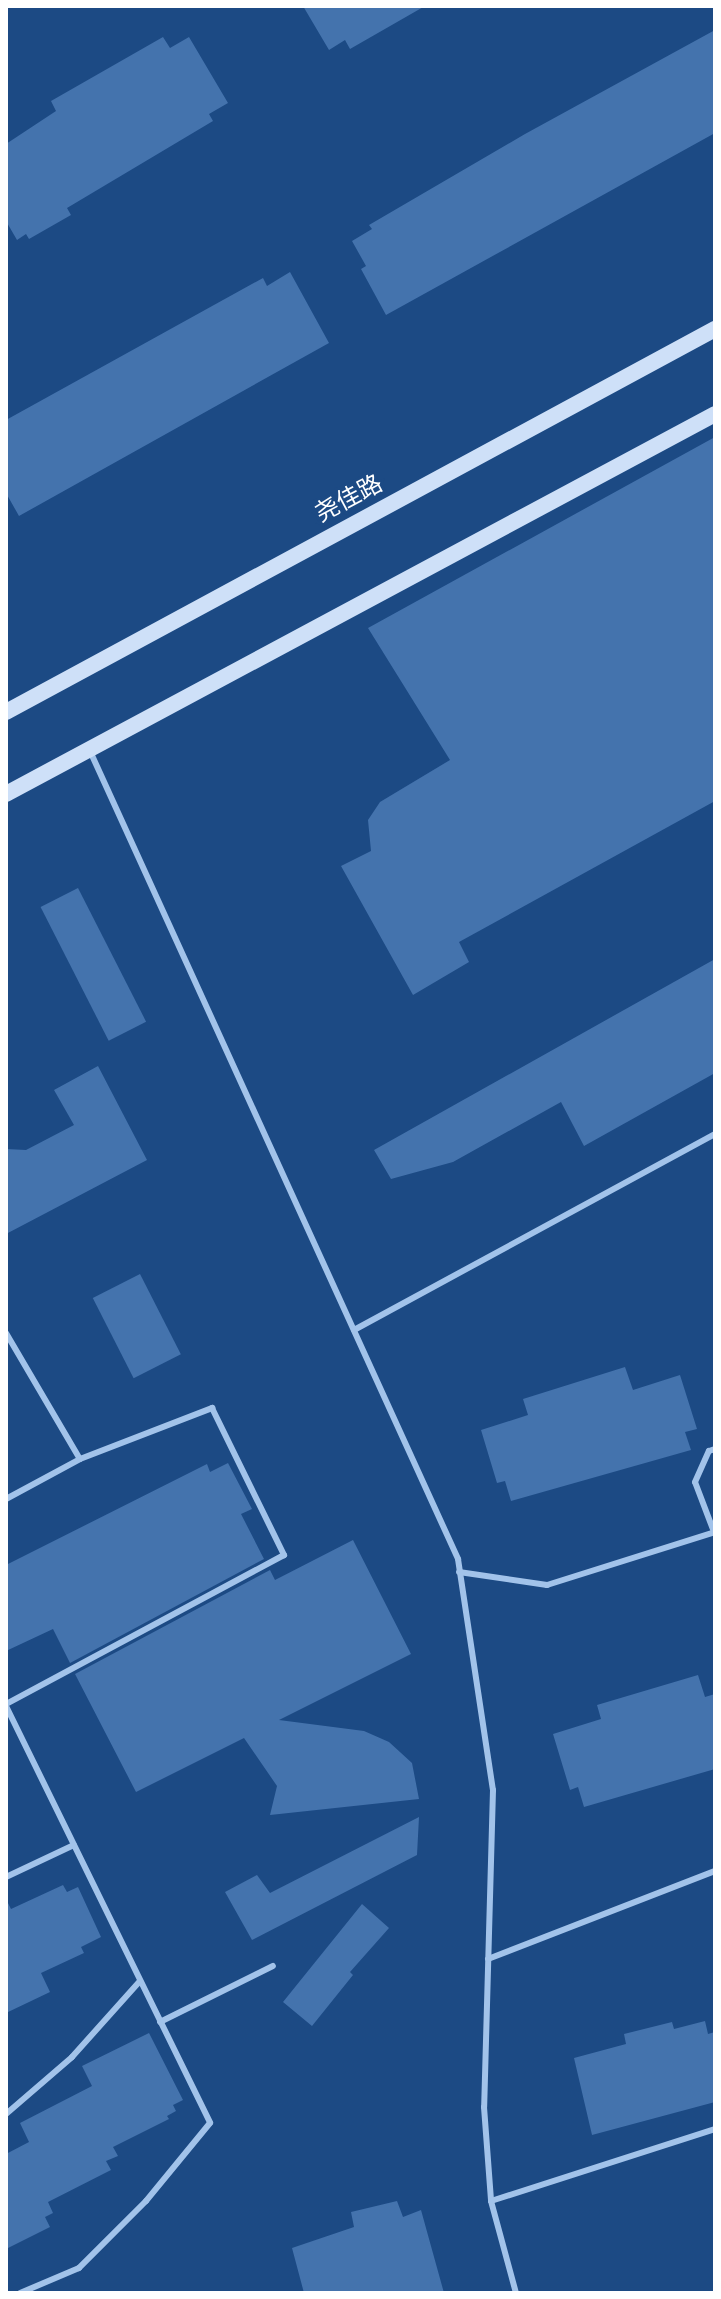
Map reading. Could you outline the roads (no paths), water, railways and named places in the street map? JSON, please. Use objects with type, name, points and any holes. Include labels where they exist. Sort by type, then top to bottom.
[{"type":"main road","name":"尧佳路","points":[[6,712],[715,329]]},
{"type":"main road","points":[[6,794],[715,414]]},
{"type":"lane","points":[[89,749],[458,1559],[493,1790],[484,2107],[491,2201],[516,2293]]},
{"type":"lane","points":[[354,1330],[715,1134]]},
{"type":"lane","points":[[6,1333],[80,1459]]},
{"type":"lane","points":[[6,1499],[80,1459],[212,1408],[284,1555],[6,1705],[210,2123],[146,2201],[79,2268],[20,2293]]},
{"type":"lane","points":[[459,1572],[547,1585],[715,1532],[695,1482],[709,1451],[715,1449]]},
{"type":"lane","points":[[6,1877],[74,1845]]},
{"type":"lane","points":[[488,1959],[715,1871]]},
{"type":"lane","points":[[160,2022],[273,1966]]},
{"type":"lane","points":[[6,2114],[72,2057],[140,1981]]},
{"type":"lane","points":[[491,2201],[715,2129]]}]
